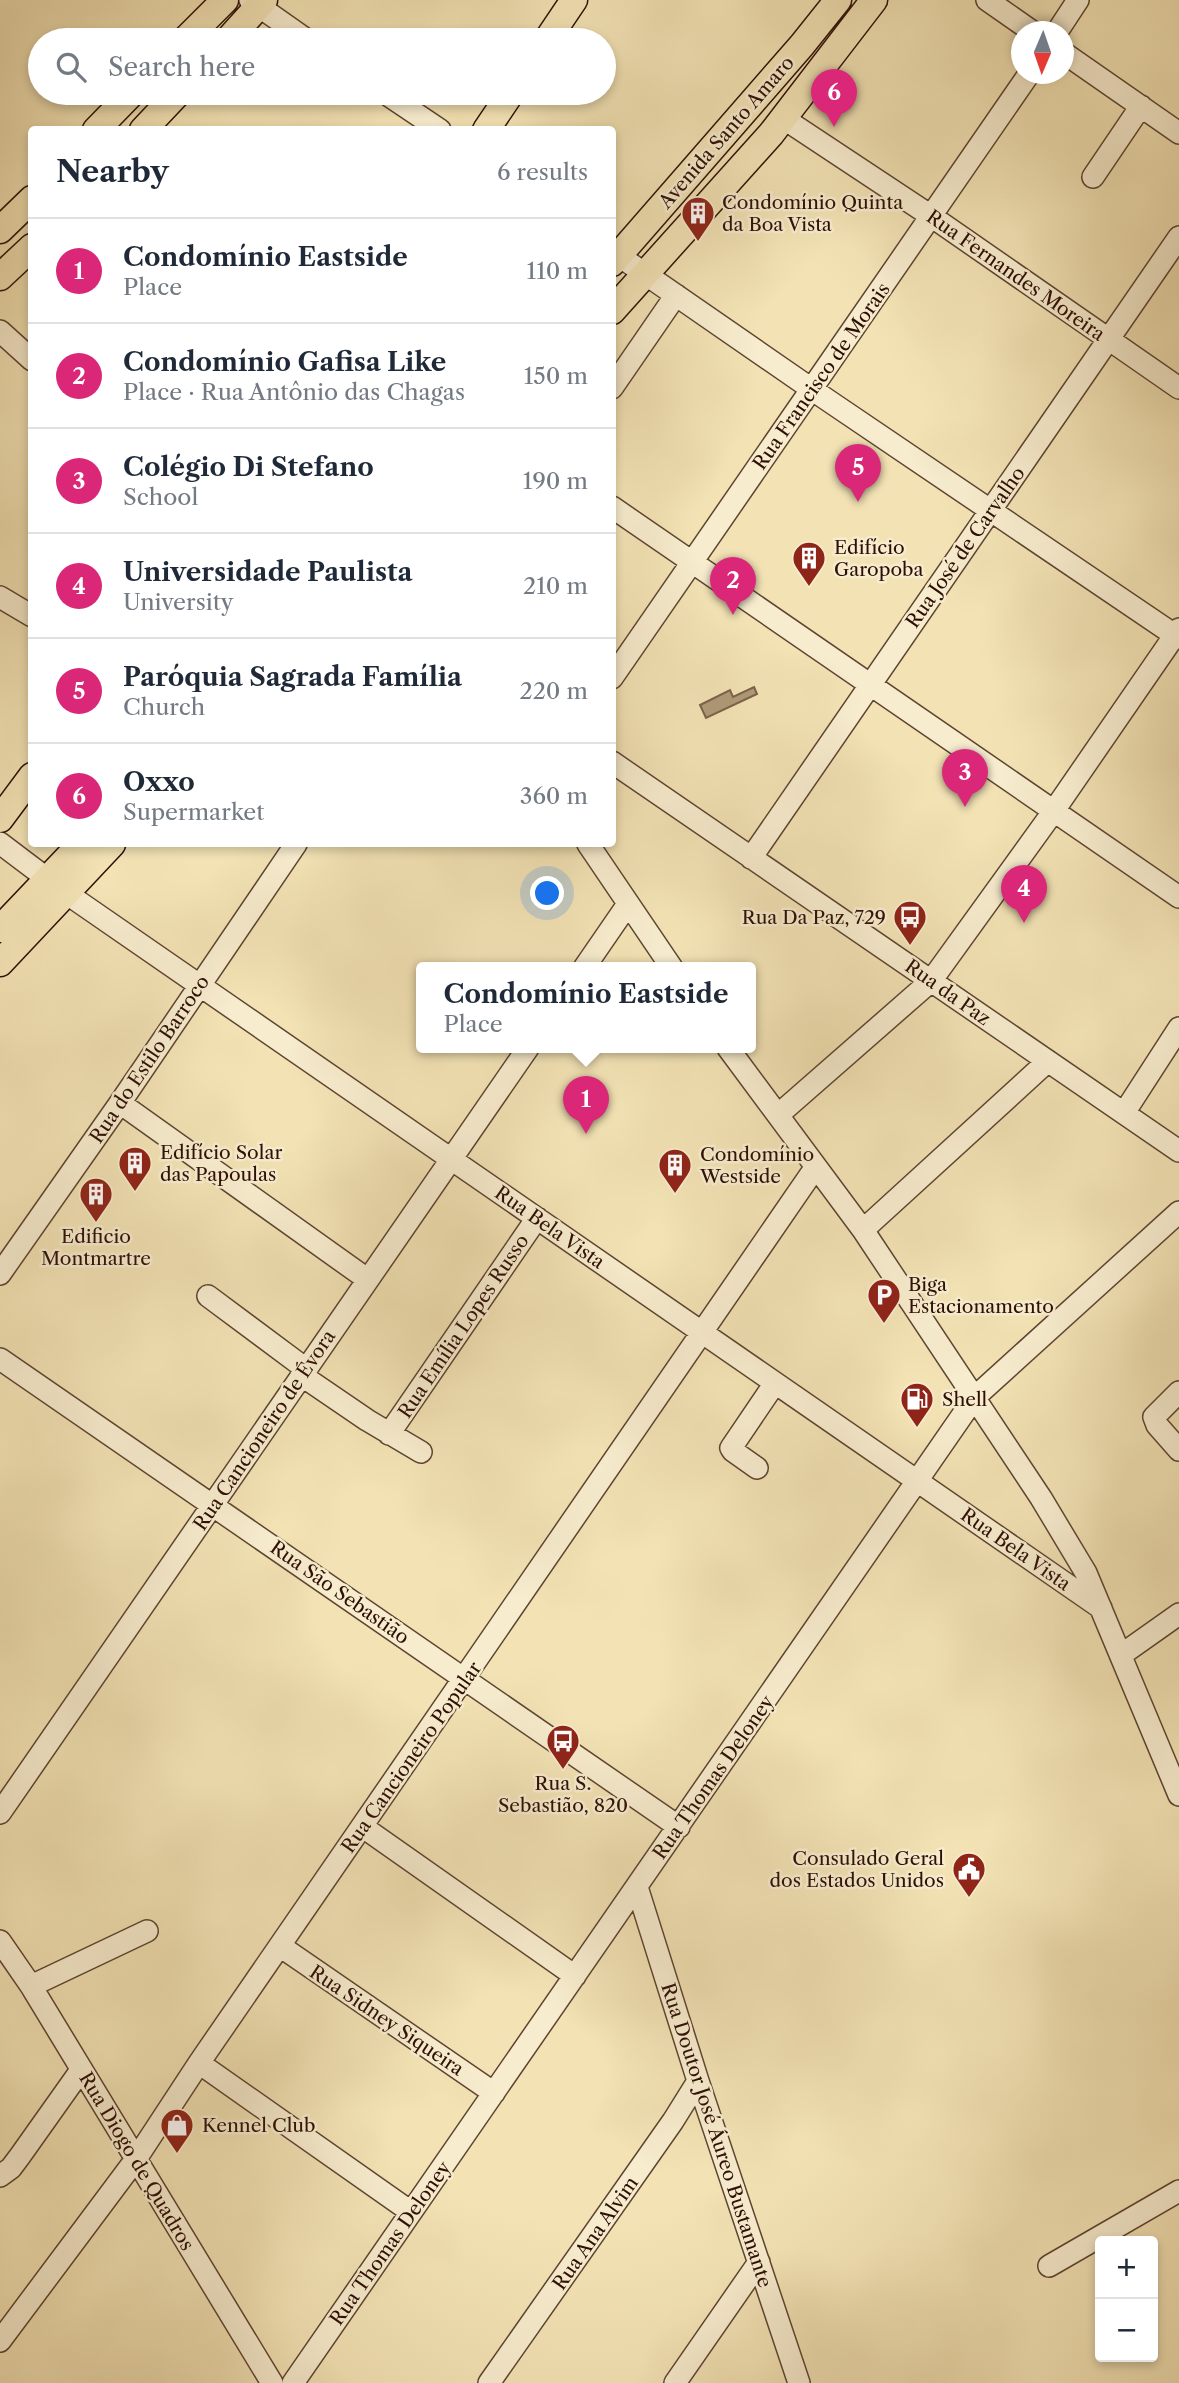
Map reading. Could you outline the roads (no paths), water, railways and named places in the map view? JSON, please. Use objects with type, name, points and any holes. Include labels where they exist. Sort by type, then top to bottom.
[{"type":"main road","points":[[197,28],[225,0]]},
{"type":"main road","points":[[555,28],[574,0]]},
{"type":"main road","name":"Avenida Santo Amaro","points":[[616,255],[802,45],[838,0]]},
{"type":"main road","name":"Avenida Santo Amaro","points":[[616,307],[783,118],[832,58],[874,0]]},
{"type":"main road","points":[[237,28],[257,2]]},
{"type":"main road","points":[[100,126],[120,105]]},
{"type":"main road","points":[[147,126],[167,105]]},
{"type":"main road","points":[[489,126],[503,105]]},
{"type":"main road","points":[[0,230],[28,203]]},
{"type":"main road","points":[[0,277],[28,251]]},
{"type":"main road","points":[[0,819],[28,781]]},
{"type":"main road","points":[[0,963],[57,886],[79,847]]},
{"type":"main road","points":[[0,929],[108,847]]},
{"type":"street","points":[[987,0],[1017,21]]},
{"type":"street","points":[[1065,21],[1079,0]]},
{"type":"street","points":[[257,2],[291,28]]},
{"type":"street","points":[[1074,60],[1179,133]]},
{"type":"street","name":"Rua Francisco de Morais","points":[[616,672],[1022,84]]},
{"type":"street","points":[[403,105],[434,126]]},
{"type":"street","points":[[1093,177],[1141,106]]},
{"type":"street","name":"Rua Fernandes Moreira","points":[[783,118],[931,216],[1179,388]]},
{"type":"street","name":"Rua José de Carvalho","points":[[751,858],[1179,237]]},
{"type":"street","points":[[616,257],[646,274],[812,390],[1178,634],[931,981],[778,1115]]},
{"type":"street","points":[[616,382],[676,295]]},
{"type":"street","points":[[0,331],[28,357]]},
{"type":"street","points":[[0,346],[28,357]]},
{"type":"street","points":[[616,510],[1179,897]]},
{"type":"street","points":[[0,597],[28,614]]},
{"type":"street","name":"Rua da Paz","points":[[616,765],[1179,1151]]},
{"type":"street","name":"Rua Bela Vista","points":[[0,843],[57,886],[1101,1608]]},
{"type":"street","name":"Rua do Estilo Barroco","points":[[0,1274],[294,847]]},
{"type":"street","points":[[590,847],[668,962]]},
{"type":"street","points":[[588,962],[628,904]]},
{"type":"street","points":[[1124,1113],[1179,1028]]},
{"type":"street","name":"Rua Cancioneiro de Évora","points":[[0,1813],[524,1053]]},
{"type":"street","points":[[732,1053],[863,1230],[1048,1508],[1086,1573],[1121,1655],[1172,1756],[1179,1795]]},
{"type":"street","points":[[863,1230],[1048,1061]]},
{"type":"street","points":[[120,1103],[367,1279]]},
{"type":"street","name":"Rua Cancioneiro Popular","points":[[0,2341],[136,2159],[199,2063],[815,1168]]},
{"type":"street","name":"Rua Thomas Deloney","points":[[293,2383],[975,1397],[1179,1212]]},
{"type":"street","name":"Rua Emília Lopes Russo","points":[[389,1434],[537,1219]]},
{"type":"street","points":[[208,1296],[303,1372],[389,1434],[421,1452]]},
{"type":"street","name":"Rua São Sebastião","points":[[0,1359],[679,1827]]},
{"type":"street","points":[[757,1468],[731,1448],[775,1383]]},
{"type":"street","points":[[1179,1392],[1155,1414],[1154,1421],[1179,1450]]},
{"type":"street","points":[[1121,1655],[1179,1614]]},
{"type":"street","points":[[363,1827],[575,1976]]},
{"type":"street","name":"Rua Doutor José Áureo Bustamante","points":[[637,1887],[698,2081],[799,2383]]},
{"type":"street","points":[[31,1986],[147,1931]]},
{"type":"street","name":"Rua Diogo de Quadros","points":[[0,1941],[31,1986],[272,2383]]},
{"type":"street","name":"Rua Sidney Siqueira","points":[[280,1947],[494,2093]]},
{"type":"street","points":[[199,2063],[411,2212]]},
{"type":"street","points":[[0,2176],[11,2168],[81,2070]]},
{"type":"street","name":"Rua Ana Alvim","points":[[489,2383],[673,2121],[698,2081]]},
{"type":"street","points":[[1049,2266],[1179,2191]]},
{"type":"street","points":[[675,2383],[759,2262]]},
{"type":"place","name":"Oxxo","points":[[834,127]]},
{"type":"place","name":"Condomínio Quinta da Boa Vista","points":[[698,243]]},
{"type":"place","name":"Paróquia Sagrada Família","points":[[858,502]]},
{"type":"place","name":"Edifício Garopoba","points":[[809,588]]},
{"type":"place","name":"Condomínio Gafisa Like","points":[[733,615]]},
{"type":"place","name":"Colégio Di Stefano","points":[[965,807]]},
{"type":"place","name":"Universidade Paulista","points":[[1024,923]]},
{"type":"place","name":"Rua Da Paz, 729","points":[[910,947]]},
{"type":"place","name":"Condomínio Eastside","points":[[586,1134]]},
{"type":"place","name":"Edifício Solar das Papoulas","points":[[135,1193]]},
{"type":"place","name":"Condomínio Westside","points":[[675,1195]]},
{"type":"place","name":"Edificio Montmartre","points":[[96,1224]]},
{"type":"place","name":"Biga Estacionamento","points":[[884,1325]]},
{"type":"place","name":"Shell","points":[[917,1429]]},
{"type":"place","name":"Rua S. Sebastião, 820","points":[[563,1771]]},
{"type":"place","name":"Consulado Geral dos Estados Unidos","points":[[969,1899]]},
{"type":"place","name":"Kennel Club","points":[[177,2155]]}]
